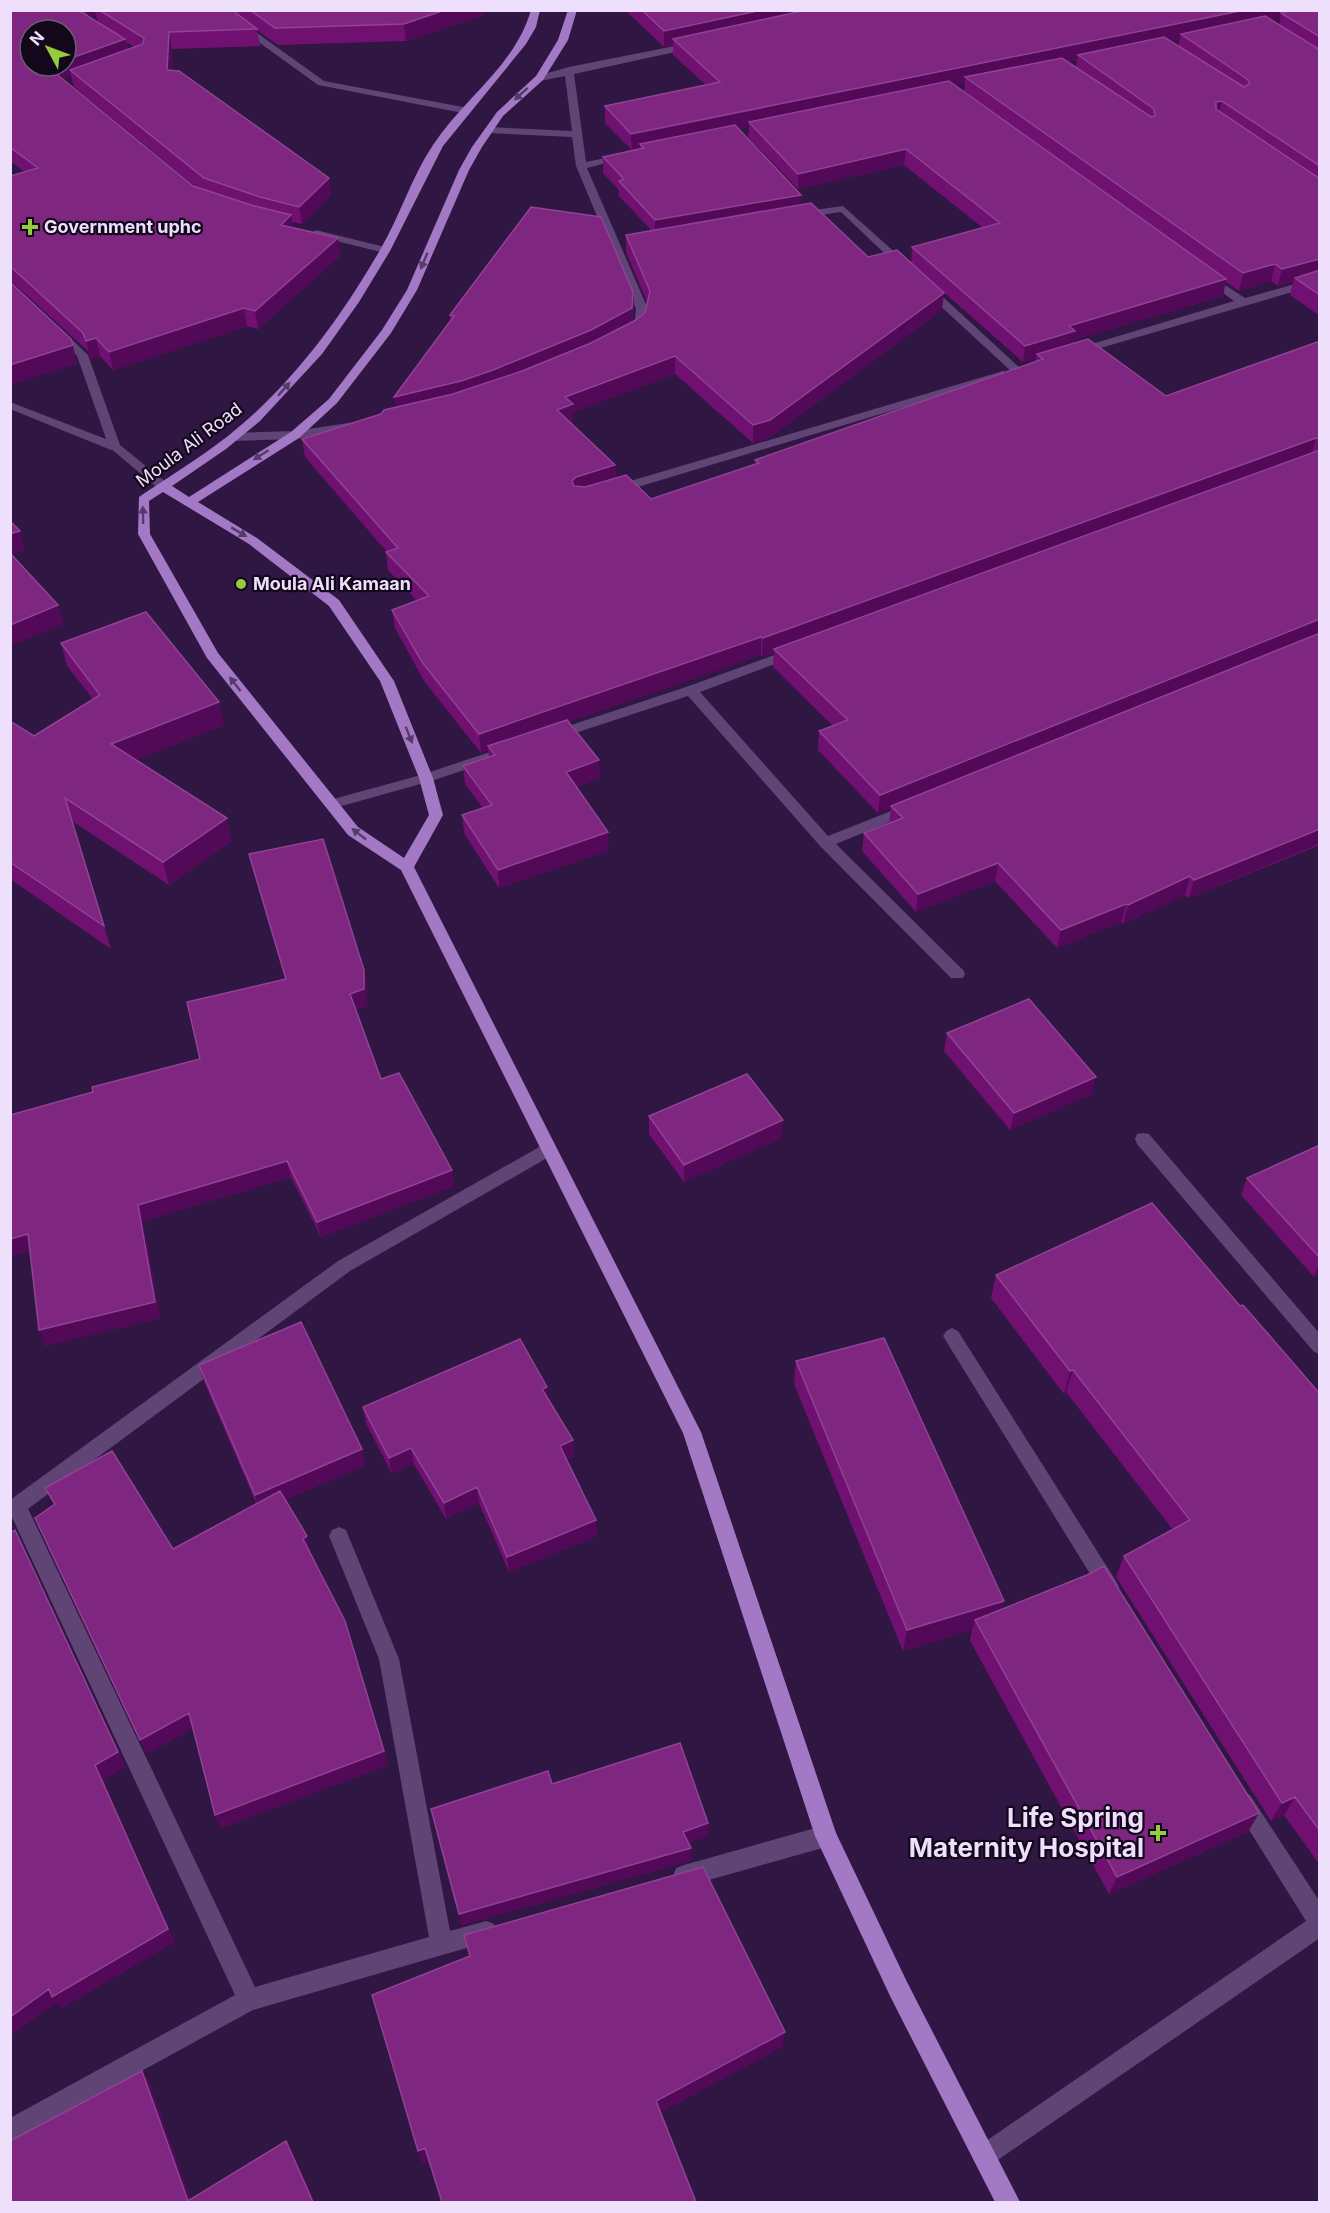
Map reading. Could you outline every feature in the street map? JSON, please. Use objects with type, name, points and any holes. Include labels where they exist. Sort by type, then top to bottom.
[{"type":"main road","name":"Moula Ali Road","points":[[407,867],[353,831],[212,655],[144,534],[143,500],[234,437],[275,399],[312,358],[339,322],[385,250],[438,144],[463,110],[508,63],[527,39],[536,10]]},
{"type":"main road","points":[[189,502],[294,435],[333,401],[387,331],[412,290],[464,170],[500,114],[540,78],[563,40],[573,10]]},
{"type":"main road","points":[[163,486],[253,540],[334,603],[387,681],[426,778],[436,815],[407,867],[692,1432],[826,1836],[899,1990],[1008,2202]]},
{"type":"street","points":[[218,10],[321,82],[463,110]]},
{"type":"street","points":[[540,78],[569,70],[708,43]]},
{"type":"street","points":[[569,70],[575,134],[581,166],[621,247],[642,309],[639,328],[619,343]]},
{"type":"street","points":[[489,130],[575,134]]},
{"type":"street","points":[[581,166],[637,155]]},
{"type":"street","points":[[604,493],[1021,369],[843,209],[807,208],[788,216]]},
{"type":"street","points":[[304,231],[385,250]]},
{"type":"street","points":[[1194,267],[1243,302]]},
{"type":"street","points":[[1061,357],[1320,280]]},
{"type":"street","points":[[50,324],[82,355],[115,447]]},
{"type":"street","points":[[10,405],[115,447],[163,486]]},
{"type":"street","points":[[234,437],[294,435],[364,424]]},
{"type":"street","points":[[331,804],[426,778],[692,690],[802,649]]},
{"type":"street","points":[[692,690],[826,843],[957,974]]},
{"type":"street","points":[[826,843],[925,802]]},
{"type":"street","points":[[1143,1139],[1320,1347]]},
{"type":"street","points":[[249,2000],[14,1508],[344,1266],[548,1149]]},
{"type":"street","points":[[952,1336],[1117,1599]]},
{"type":"street","points":[[339,1536],[389,1659],[441,1945]]},
{"type":"street","points":[[984,2156],[1320,1923],[1231,1781]]},
{"type":"street","points":[[668,1881],[826,1836]]},
{"type":"street","points":[[10,2131],[249,2000],[509,1926]]},
{"type":"building","points":[[10,10],[78,10],[125,39],[78,56],[78,18],[18,18],[18,78],[61,78],[193,186],[291,215],[281,225],[338,238],[255,311],[244,308],[109,352],[96,338],[86,341],[83,333],[10,266],[10,176],[38,168],[10,147]]},
{"type":"building","points":[[99,10],[232,10],[257,29],[169,32],[167,70],[179,71],[329,178],[299,207],[260,197],[204,178],[78,76],[78,67],[143,44],[144,38]]},
{"type":"building","points":[[250,10],[445,10],[404,24],[275,28]]},
{"type":"building","points":[[642,10],[762,10],[664,31]]},
{"type":"building","points":[[807,10],[1245,10],[631,134],[605,106],[720,82],[673,39]]},
{"type":"building","points":[[1295,10],[1320,10],[1320,37],[1281,13]]},
{"type":"building","points":[[1265,16],[1320,50],[1320,166],[1222,101],[1216,102],[1216,109],[1320,179],[1320,259],[1282,269],[1275,264],[1243,273],[965,77],[1062,58],[1151,117],[1155,116],[1154,109],[1078,55],[1164,37],[1244,87],[1250,83],[1247,79],[1181,34]]},
{"type":"building","points":[[949,81],[1226,279],[1069,326],[1075,331],[1025,346],[912,247],[1000,223],[906,149],[798,174],[749,122]]},
{"type":"building","points":[[735,125],[801,195],[655,220],[619,181],[624,179],[603,157],[644,148],[640,144]]},
{"type":"building","points":[[811,203],[868,257],[897,250],[944,293],[770,420],[753,425],[675,356],[565,397],[573,404],[557,410],[615,465],[576,477],[572,481],[574,486],[585,487],[626,475],[651,499],[759,463],[755,460],[1043,359],[1037,354],[1088,339],[1166,396],[1320,341],[1320,439],[1316,438],[763,638],[479,734],[422,662],[392,610],[429,596],[386,552],[398,548],[302,439],[381,414],[384,410],[453,394],[522,371],[591,343],[634,321],[645,313],[650,291],[626,235]]},
{"type":"building","points":[[531,207],[601,217],[633,292],[632,308],[591,330],[493,370],[461,381],[394,397],[454,316],[450,315]]},
{"type":"building","points":[[1320,270],[1320,295],[1295,278]]},
{"type":"building","points":[[10,282],[71,339],[73,345],[10,365]]},
{"type":"building","points":[[1320,450],[1320,619],[880,795],[819,731],[848,720],[774,649]]},
{"type":"building","points":[[10,521],[20,531],[10,534]]},
{"type":"building","points":[[10,553],[58,605],[10,625]]},
{"type":"building","points":[[146,612],[219,702],[111,744],[227,818],[163,862],[65,798],[104,926],[10,862],[10,721],[34,736],[100,695],[61,643]]},
{"type":"building","points":[[1320,633],[1320,829],[1194,880],[1190,876],[1128,905],[1061,930],[998,863],[918,894],[864,833],[903,818],[891,806]]},
{"type":"building","points":[[567,720],[599,760],[566,772],[608,832],[498,870],[462,815],[492,805],[463,766],[495,755],[488,746]]},
{"type":"building","points":[[323,839],[364,970],[364,989],[350,994],[381,1079],[399,1073],[452,1170],[317,1222],[287,1161],[138,1205],[155,1302],[39,1330],[28,1234],[10,1239],[10,1115],[93,1092],[92,1087],[200,1059],[187,1002],[286,979],[249,854]]},
{"type":"building","points":[[1029,999],[1096,1077],[1014,1113],[947,1033]]},
{"type":"building","points":[[747,1074],[783,1120],[684,1165],[649,1116]]},
{"type":"building","points":[[1320,1145],[1320,1258],[1247,1178]]},
{"type":"building","points":[[1152,1203],[1240,1306],[1243,1305],[1320,1394],[1320,1831],[1295,1797],[1282,1803],[1124,1556],[1190,1520],[996,1275]]},
{"type":"building","points":[[301,1322],[362,1449],[255,1495],[199,1365]]},
{"type":"building","points":[[884,1338],[1004,1601],[907,1630],[796,1361]]},
{"type":"building","points":[[520,1339],[547,1387],[542,1389],[573,1440],[560,1446],[596,1520],[507,1557],[477,1487],[444,1503],[411,1448],[389,1458],[363,1407]]},
{"type":"building","points":[[112,1451],[173,1549],[280,1491],[307,1536],[303,1539],[345,1621],[384,1751],[215,1815],[189,1713],[140,1740],[35,1518],[55,1504],[45,1488]]},
{"type":"building","points":[[15,1530],[118,1752],[95,1765],[168,1929],[52,1997],[49,1989],[10,2017],[10,1533]]},
{"type":"building","points":[[1104,1566],[1259,1813],[1117,1877],[975,1620]]},
{"type":"building","points":[[680,1743],[708,1823],[683,1832],[691,1848],[459,1914],[431,1809],[548,1771],[552,1784]]},
{"type":"building","points":[[703,1867],[785,2032],[656,2101],[696,2202],[442,2202],[425,2148],[418,2151],[372,1995],[470,1956],[464,1935]]},
{"type":"building","points":[[142,2071],[188,2201],[286,2141],[313,2202],[10,2202],[10,2141]]},
{"type":"place","name":"Government uphc","points":[[30,227]]},
{"type":"place","name":"Moula Ali Kamaan","points":[[241,584]]},
{"type":"place","name":"Life Spring Maternity Hospital","points":[[1158,1833]]}]
